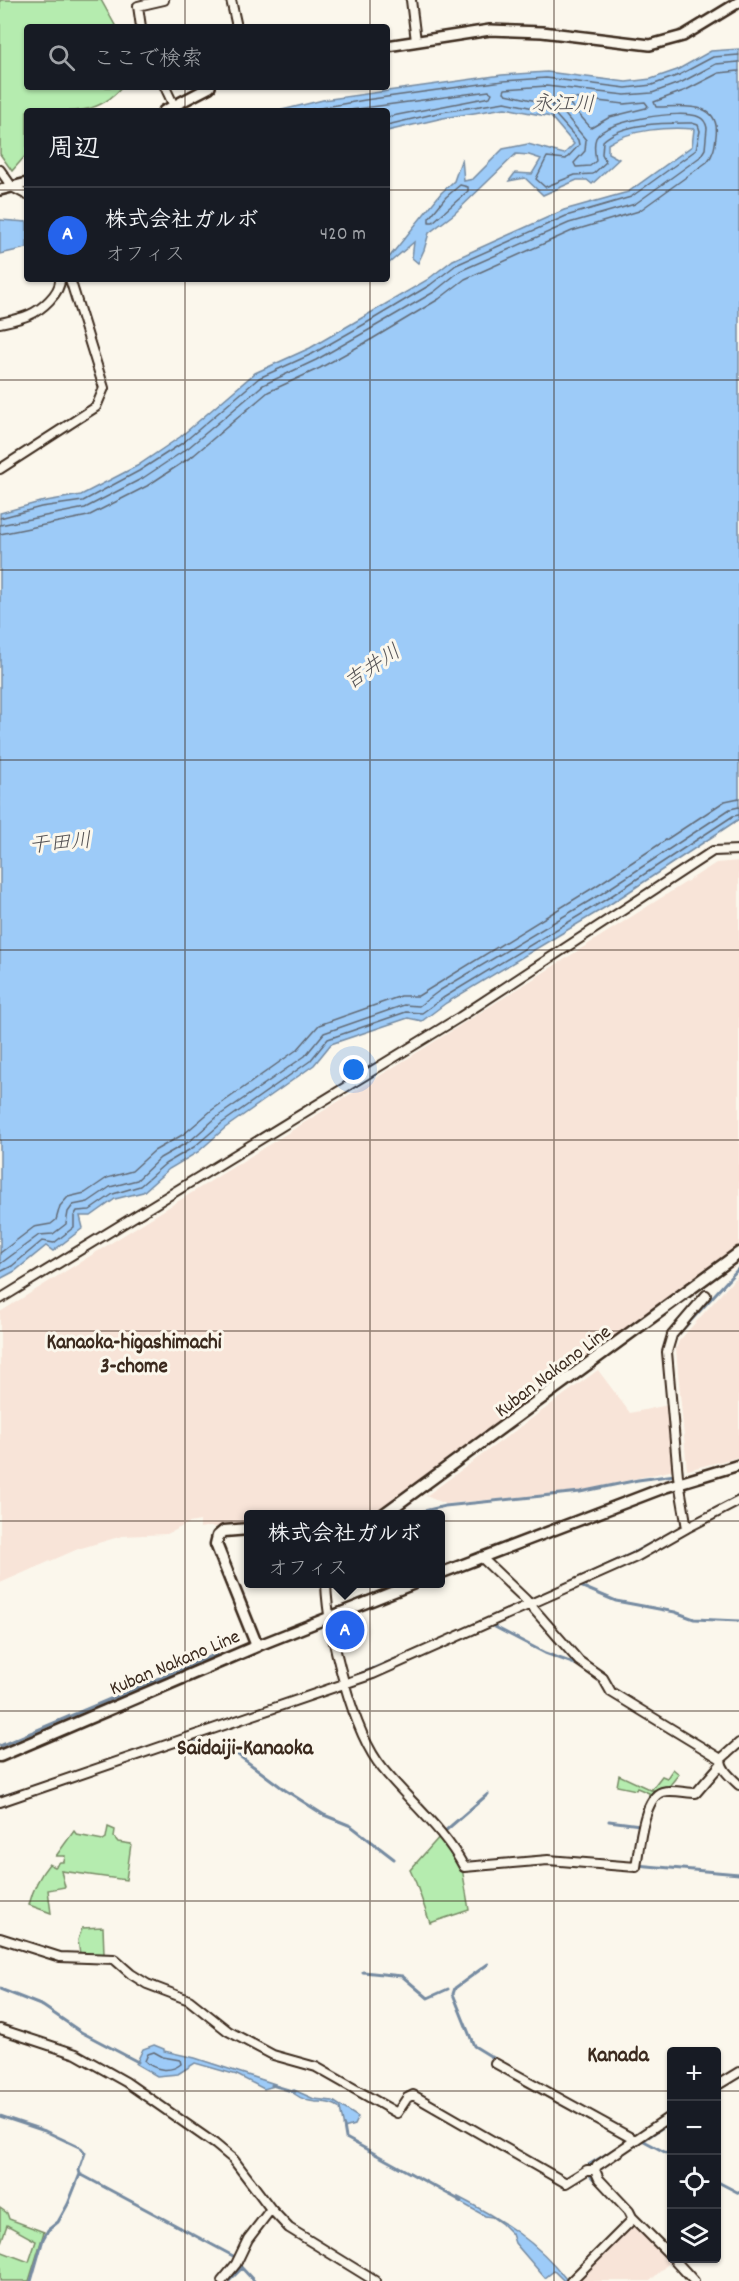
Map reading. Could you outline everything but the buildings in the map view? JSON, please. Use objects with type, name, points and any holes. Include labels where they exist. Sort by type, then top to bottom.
[{"type":"main road","name":"Kuban Nakano Line","points":[[391,1510],[739,1253]]},
{"type":"main road","name":"Kuban Nakano Line","points":[[0,1756],[256,1646],[216,1544],[218,1536],[224,1531],[244,1529]]},
{"type":"street","points":[[141,24],[138,6],[164,0]]},
{"type":"street","points":[[231,0],[236,24]]},
{"type":"street","points":[[411,0],[416,41]]},
{"type":"street","points":[[390,45],[490,30],[542,32],[650,45],[683,36],[739,2]]},
{"type":"street","points":[[166,90],[174,106]]},
{"type":"street","points":[[170,108],[204,90]]},
{"type":"street","points":[[0,170],[12,187],[24,193]]},
{"type":"street","points":[[0,190],[24,184]]},
{"type":"street","points":[[0,323],[30,315],[56,294],[60,282]]},
{"type":"street","points":[[0,469],[96,407],[104,388],[71,282]]},
{"type":"street","points":[[0,1299],[460,1017],[713,850],[739,850]]},
{"type":"street","points":[[686,1525],[679,1482],[667,1352],[672,1335],[706,1295]]},
{"type":"street","points":[[445,1571],[679,1482],[739,1465]]},
{"type":"street","points":[[0,1802],[345,1681],[636,1557],[686,1525],[739,1501]]},
{"type":"street","points":[[481,1557],[527,1602],[579,1661],[603,1678],[611,1692],[721,1761],[739,1785]]},
{"type":"street","points":[[326,1588],[329,1617],[345,1681],[362,1735],[375,1759],[442,1834],[464,1867],[548,1860],[636,1865],[644,1820],[655,1797],[664,1792],[696,1792],[739,1743]]},
{"type":"street","points":[[256,1646],[403,1588]]},
{"type":"street","points":[[0,1938],[60,1958],[114,1959],[147,1984],[189,2000],[228,2031],[273,2055],[316,2067],[397,2113],[407,2098],[413,2095],[493,2139],[566,2184],[667,2118]]},
{"type":"street","points":[[0,2029],[76,2054],[126,2082],[233,2159],[272,2210],[289,2228],[375,2281]]},
{"type":"street","points":[[495,2062],[635,2140]]},
{"type":"street","points":[[721,2083],[739,2072]]},
{"type":"street","points":[[589,2170],[667,2253]]},
{"type":"street","points":[[222,2281],[236,2264],[248,2239],[272,2210]]},
{"type":"street","points":[[571,2281],[630,2222],[632,2217]]},
{"type":"street","points":[[677,2263],[694,2281]]},
{"type":"shaded area","points":[[739,861],[739,1248],[384,1510],[244,1510],[244,1527],[200,1528],[200,1521],[189,1523],[167,1534],[122,1536],[78,1549],[0,1583],[0,1312],[426,1047],[716,863]]},
{"type":"shaded area","points":[[739,1274],[739,1457],[687,1470],[676,1349],[679,1341]]},
{"type":"shaded area","points":[[598,1370],[630,1413],[668,1405],[674,1470],[580,1491],[445,1504],[426,1496]]},
{"type":"shaded area","points":[[634,2225],[669,2263],[650,2281],[575,2281]]},
{"type":"green space","points":[[0,0],[101,0],[114,24],[24,24],[24,90],[119,90],[101,104],[90,108],[24,108],[24,157],[12,171],[0,154]]},
{"type":"green space","points":[[673,1769],[679,1774],[666,1790],[652,1790],[657,1793],[648,1806],[649,1793],[637,1788],[636,1790],[617,1786],[619,1775],[651,1790],[662,1776],[667,1778]]},
{"type":"green space","points":[[108,1827],[115,1830],[114,1837],[118,1842],[131,1844],[126,1880],[61,1871],[65,1887],[48,1890],[51,1913],[29,1905],[37,1883],[49,1864],[55,1867],[60,1862],[64,1862],[65,1856],[56,1856],[74,1831],[77,1835],[103,1840],[106,1838]]},
{"type":"green space","points":[[441,1835],[462,1868],[469,1910],[430,1923],[410,1870]]},
{"type":"green space","points":[[103,1927],[104,1954],[80,1954],[78,1940],[82,1928]]},
{"type":"green space","points":[[0,2208],[7,2213],[9,2219],[44,2232],[29,2281],[0,2281],[0,2251],[29,2262],[36,2241],[7,2225],[0,2245]]},
{"type":"water","points":[[739,49],[739,819],[609,905],[446,1003],[422,1021],[408,1018],[331,1044],[314,1065],[225,1128],[198,1152],[169,1169],[143,1192],[115,1199],[91,1216],[80,1216],[83,1228],[53,1251],[46,1246],[15,1271],[0,1279],[0,513],[40,502],[81,495],[137,466],[180,437],[255,373],[310,348],[427,280],[453,260],[564,210],[628,192],[692,146],[694,129],[650,130],[617,139],[608,144],[608,153],[619,159],[592,184],[587,180],[577,180],[543,195],[525,178],[509,181],[515,173],[532,174],[541,159],[516,154],[454,214],[429,233],[418,263],[412,258],[414,242],[390,262],[390,256],[441,193],[454,181],[462,158],[464,181],[473,179],[503,149],[528,144],[564,154],[574,144],[551,117],[505,108],[443,118],[390,130],[390,108],[290,108],[323,100],[502,75],[547,72],[626,82],[651,79],[677,70],[711,51]]},
{"type":"water","points":[[0,220],[24,222],[24,249],[0,254]]},
{"type":"water","points":[[154,2045],[164,2051],[195,2058],[275,2084],[264,2089],[237,2075],[195,2063],[178,2074],[157,2076],[136,2064],[143,2049]]},
{"type":"water","points":[[294,2090],[314,2099],[333,2101],[358,2117],[354,2125],[344,2128],[340,2108],[329,2103],[300,2098],[293,2093]]},
{"type":"water","points":[[458,2197],[517,2232],[543,2254],[566,2279],[564,2281],[554,2271],[545,2278],[502,2224],[458,2201]]},
{"type":"waterway","points":[[674,1339],[739,1268]]},
{"type":"waterway","points":[[679,1444],[682,1472]]},
{"type":"waterway","points":[[428,1510],[445,1506],[580,1492],[675,1475]]},
{"type":"waterway","points":[[684,1488],[685,1497]]},
{"type":"waterway","points":[[530,1600],[631,1554],[739,1496]]},
{"type":"waterway","points":[[578,1585],[616,1601],[675,1612],[694,1619],[739,1621]]},
{"type":"waterway","points":[[322,1588],[325,1611]]},
{"type":"waterway","points":[[493,1626],[545,1653],[578,1665]]},
{"type":"waterway","points":[[44,1783],[353,1677],[425,1647]]},
{"type":"waterway","points":[[0,1746],[216,1654]]},
{"type":"waterway","points":[[611,1687],[636,1703]]},
{"type":"waterway","points":[[188,1741],[227,1750],[238,1755],[285,1790],[324,1815],[351,1826],[394,1859]]},
{"type":"waterway","points":[[0,1797],[33,1787]]},
{"type":"waterway","points":[[444,1832],[488,1794]]},
{"type":"waterway","points":[[609,1821],[640,1825]]},
{"type":"waterway","points":[[450,1838],[468,1864]]},
{"type":"waterway","points":[[636,1865],[739,1874]]},
{"type":"waterway","points":[[488,1964],[455,1988],[453,1994],[474,2046],[497,2060]]},
{"type":"waterway","points":[[363,1972],[402,1976],[428,1998],[448,1989]]},
{"type":"waterway","points":[[0,1989],[43,2006],[81,2032],[138,2062]]},
{"type":"waterway","points":[[174,1991],[187,1996]]},
{"type":"waterway","points":[[721,2088],[739,2077]]},
{"type":"waterway","points":[[272,2085],[295,2092]]},
{"type":"waterway","points":[[403,2099],[407,2093],[414,2092]]},
{"type":"waterway","points":[[595,2114],[637,2137]]},
{"type":"waterway","points":[[0,2116],[45,2131],[81,2148],[85,2153],[79,2170],[80,2174],[235,2257]]},
{"type":"waterway","points":[[644,2140],[667,2124]]},
{"type":"waterway","points":[[344,2126],[346,2138],[461,2201]]},
{"type":"waterway","points":[[644,2141],[670,2155]]},
{"type":"waterway","points":[[585,2167],[623,2144]]},
{"type":"waterway","points":[[587,2172],[615,2202]]},
{"type":"waterway","points":[[31,2281],[43,2239],[48,2230],[58,2222],[80,2174]]},
{"type":"waterway","points":[[721,2184],[739,2193]]},
{"type":"waterway","points":[[663,2253],[679,2270]]},
{"type":"waterway","points":[[240,2266],[254,2281]]},
{"type":"waterway","points":[[229,2281],[242,2268]]},
{"type":"place","name":"株式会社ガルボ","points":[[345,1630]]},
{"type":"district","name":"Kanaoka-higashimachi 3-chome","points":[[134,1353]]},
{"type":"district","name":"Saidaiji-Kanaoka","points":[[245,1746]]},
{"type":"district","name":"Kanada","points":[[618,2053]]},
{"type":"water label","name":"永江川","points":[[563,103]]},
{"type":"water label","name":"吉井川","points":[[372,666]]},
{"type":"water label","name":"干田川","points":[[60,842]]}]
